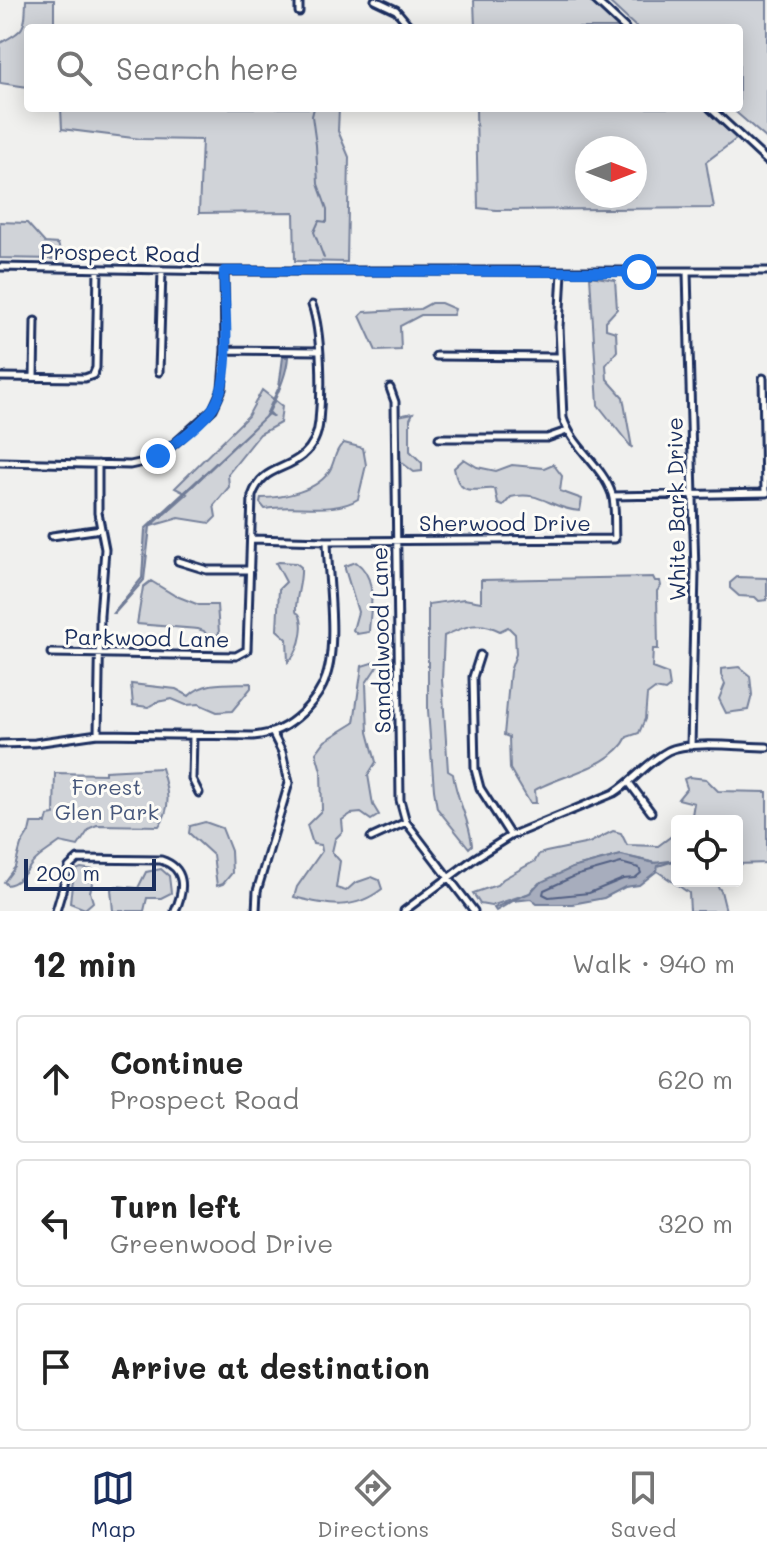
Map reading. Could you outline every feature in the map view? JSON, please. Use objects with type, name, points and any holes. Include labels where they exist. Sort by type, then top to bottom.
[{"type":"street","points":[[299,0],[299,12]]},
{"type":"street","points":[[375,0],[396,10],[408,24]]},
{"type":"street","points":[[595,0],[621,24]]},
{"type":"street","points":[[714,112],[767,161]]},
{"type":"street","name":"Prospect Road","points":[[0,267],[162,271],[767,271]]},
{"type":"street","points":[[0,377],[85,378],[93,375],[96,368],[98,270]]},
{"type":"street","points":[[159,372],[162,271]]},
{"type":"street","points":[[0,462],[130,465],[153,460],[213,409],[222,389],[224,271]]},
{"type":"street","points":[[562,272],[561,403],[567,431],[613,496],[766,493],[763,378]]},
{"type":"street","name":"White Bark Drive","points":[[687,272],[695,572],[691,746]]},
{"type":"street","name":"Parkwood Lane","points":[[51,653],[242,655],[247,650],[252,496],[256,485],[266,474],[303,455],[314,440],[319,424],[319,351],[317,319],[312,305]]},
{"type":"street","points":[[34,377],[35,321]]},
{"type":"street","points":[[225,350],[319,351]]},
{"type":"street","points":[[436,356],[560,357]]},
{"type":"street","name":"Sandalwood Lane","points":[[390,388],[395,402],[400,800],[406,822],[474,911]]},
{"type":"street","points":[[439,438],[547,438],[567,431]]},
{"type":"street","points":[[98,464],[98,513],[105,549],[98,734]]},
{"type":"street","name":"Sherwood Drive","points":[[251,539],[615,539],[613,496]]},
{"type":"street","points":[[52,536],[101,529]]},
{"type":"street","points":[[0,744],[35,743],[98,734],[273,734],[312,703],[326,680],[331,648],[327,541]]},
{"type":"street","points":[[178,561],[207,570],[250,570]]},
{"type":"street","points":[[480,655],[473,677],[475,769],[480,788],[510,836]]},
{"type":"street","points":[[256,911],[257,891],[289,783],[282,752],[273,734]]},
{"type":"street","points":[[193,736],[192,779],[199,793]]},
{"type":"street","points":[[404,911],[510,836],[630,784],[650,763],[670,749],[691,746],[767,747]]},
{"type":"street","points":[[630,784],[651,812]]},
{"type":"street","points":[[371,838],[406,822]]},
{"type":"street","points":[[56,911],[69,867],[78,859],[161,860],[171,864],[181,873],[182,887],[175,911]]},
{"type":"green space","points":[[26,0],[54,0],[55,24],[24,24],[24,86],[0,83],[0,43],[19,31],[25,17]]},
{"type":"green space","points":[[474,0],[592,0],[618,24],[475,24]]},
{"type":"green space","points":[[607,0],[767,0],[767,139],[736,112],[743,112],[743,24],[633,24]]},
{"type":"green space","points":[[61,112],[339,112],[338,131],[349,157],[347,262],[295,261],[294,212],[199,213],[202,140],[141,139],[62,129]]},
{"type":"green space","points":[[476,112],[712,112],[739,137],[706,162],[714,208],[496,210],[478,208]]},
{"type":"green space","points":[[0,222],[27,223],[45,243],[58,244],[62,256],[57,259],[0,258]]},
{"type":"green space","points":[[590,276],[615,280],[617,309],[606,321],[606,329],[616,332],[617,351],[606,365],[607,379],[623,397],[632,448],[598,405]]},
{"type":"green space","points":[[431,303],[441,303],[455,309],[453,315],[421,315],[400,326],[401,350],[376,351],[360,316],[364,312],[420,309]]},
{"type":"green space","points":[[262,390],[282,406],[280,423],[260,434],[228,474],[229,487],[214,505],[216,517],[210,523],[179,518],[151,526],[187,494],[175,488],[248,416]]},
{"type":"green space","points":[[413,413],[410,419],[410,451],[422,463],[422,471],[414,472],[401,462],[398,443],[398,416]]},
{"type":"green space","points":[[344,443],[363,448],[366,465],[358,499],[325,508],[265,509],[260,503],[261,498],[289,495],[317,483],[330,470]]},
{"type":"green space","points":[[464,459],[477,467],[496,471],[512,465],[544,468],[553,464],[562,476],[560,491],[582,499],[580,511],[530,496],[511,497],[503,506],[498,504],[495,489],[469,490],[460,484],[454,468]]},
{"type":"green space","points":[[356,562],[368,577],[372,594],[369,632],[357,634],[353,630],[358,612],[345,569],[345,566]]},
{"type":"green space","points":[[276,563],[296,563],[301,567],[296,612],[301,619],[301,636],[295,654],[288,662],[287,639],[277,630],[279,589],[286,582]]},
{"type":"green space","points":[[653,577],[655,581],[660,581],[661,586],[657,591],[658,649],[653,649],[652,668],[668,674],[670,687],[665,691],[655,689],[647,695],[645,719],[639,733],[627,737],[620,747],[599,763],[535,790],[536,803],[530,803],[510,769],[509,737],[504,735],[510,671],[516,654],[515,634],[508,627],[500,631],[479,625],[444,636],[442,680],[448,771],[453,774],[469,827],[472,845],[469,848],[437,808],[428,710],[428,604],[464,599],[481,602],[481,580]]},
{"type":"green space","points":[[737,577],[767,578],[767,600],[739,596],[730,588],[730,583]]},
{"type":"green space","points":[[151,581],[199,605],[217,605],[219,633],[211,642],[204,631],[198,629],[137,624],[143,587]]},
{"type":"green space","points":[[378,661],[366,683],[368,732],[376,762],[368,775],[373,805],[379,815],[371,820],[361,813],[351,814],[342,820],[343,831],[335,839],[332,852],[340,861],[336,888],[346,891],[355,883],[372,877],[379,880],[382,889],[361,901],[340,905],[294,897],[297,887],[322,851],[321,845],[313,844],[307,825],[322,810],[321,771],[316,753],[325,741],[354,723],[362,666]]},
{"type":"green space","points":[[739,667],[750,676],[752,695],[748,710],[726,713],[719,699],[725,684],[721,669]]},
{"type":"green space","points":[[251,683],[251,688],[232,711],[217,712],[199,704],[186,705],[172,699],[148,707],[133,705],[131,684],[176,689],[189,696],[210,685]]},
{"type":"green space","name":"Forest Glen Park","points":[[161,768],[168,798],[159,826],[97,825],[90,828],[78,846],[60,842],[38,858],[18,880],[7,885],[4,882],[15,867],[31,823],[46,823],[48,816],[54,815],[55,773],[105,774],[105,771]]},
{"type":"green space","points":[[684,779],[706,779],[718,791],[767,792],[767,863],[743,864],[743,815],[692,815],[694,803],[678,799],[687,788]]},
{"type":"green space","points":[[205,822],[222,828],[231,851],[232,873],[223,884],[217,886],[213,855],[189,833],[190,826]]},
{"type":"green space","points":[[613,831],[621,833],[627,845],[658,846],[671,836],[671,881],[657,871],[657,863],[621,855],[572,868],[533,888],[530,893],[491,906],[480,904],[473,893],[497,885],[535,861],[539,854],[589,843]]},
{"type":"green space","points":[[161,869],[169,876],[171,893],[161,898],[147,898],[144,911],[113,911],[111,889],[116,886],[138,888],[146,872]]},
{"type":"green space","points":[[76,870],[95,870],[90,892],[93,902],[85,909],[70,903]]},
{"type":"green space","points":[[680,887],[718,887],[726,911],[690,911],[689,893]]},
{"type":"water","points":[[283,357],[288,357],[284,378],[269,412],[274,417],[268,414],[265,417],[279,387]]},
{"type":"water","points":[[260,422],[150,527],[144,580],[113,613],[142,578],[145,529]]},
{"type":"water","points":[[621,855],[654,863],[671,861],[658,866],[657,871],[639,885],[625,887],[604,898],[572,904],[537,904],[531,899],[513,901],[496,911],[494,908],[530,893],[539,883],[572,868]]},
{"type":"waterway","points":[[313,112],[318,184],[327,209],[327,222],[319,221],[314,232],[324,258]]},
{"type":"route","points":[[158,456],[213,409],[222,389],[224,271],[639,272]]}]
